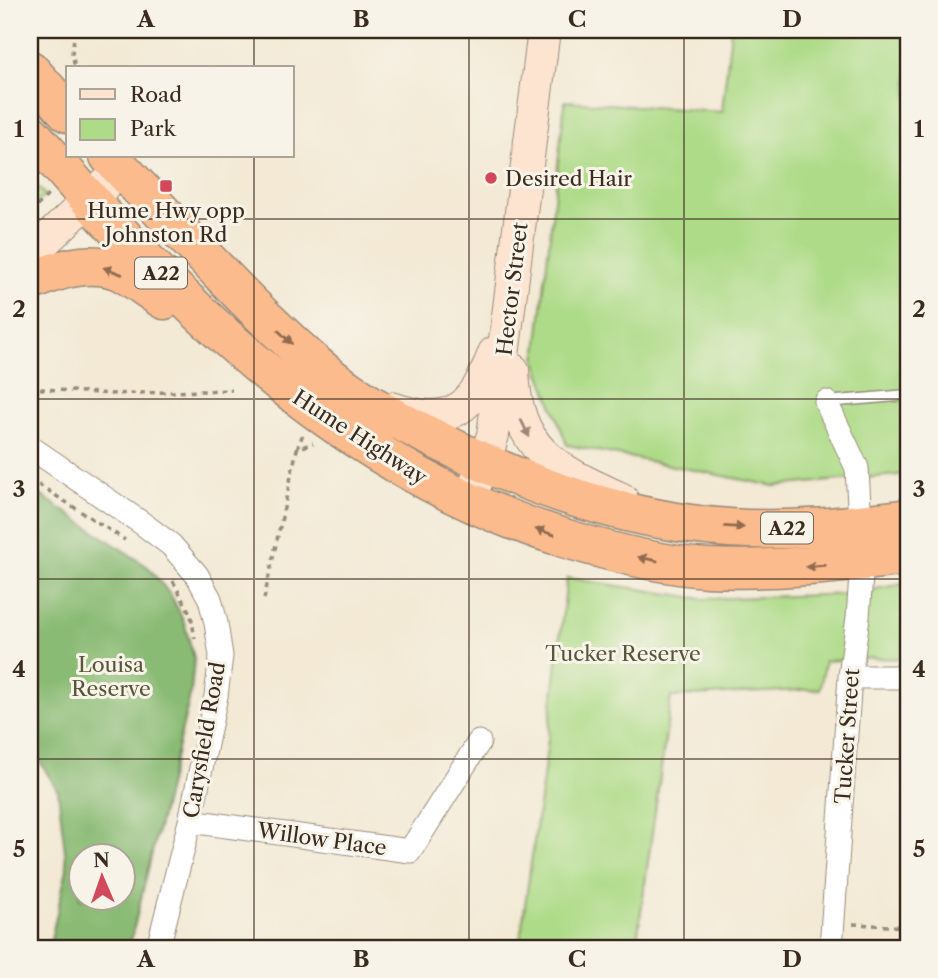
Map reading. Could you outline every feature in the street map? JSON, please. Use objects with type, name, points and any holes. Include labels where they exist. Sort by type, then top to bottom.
[{"type":"highway","points":[[30,70],[66,111]]},
{"type":"highway","name":"Hume Highway","points":[[30,133],[123,236],[233,345],[313,410],[394,464],[468,502],[548,534],[610,552],[707,568],[786,569],[861,543],[908,518]]},
{"type":"highway","name":"Hume Highway","points":[[115,162],[246,299],[296,347],[349,391],[392,417],[484,463],[579,500],[666,519],[729,527],[795,528],[908,556]]},
{"type":"highway","points":[[30,282],[66,268],[91,266],[118,271],[233,345]]},
{"type":"main road","name":"Hector Street","points":[[468,502],[493,435],[544,30]]},
{"type":"main road","points":[[30,255],[91,199],[115,162]]},
{"type":"main road","points":[[349,391],[415,414],[433,417],[457,412],[474,396],[509,312]]},
{"type":"main road","points":[[509,312],[514,384],[519,413],[524,429],[533,443],[555,464],[599,489],[666,519]]},
{"type":"street","name":"Tucker Street","points":[[826,402],[858,468],[861,543],[858,617],[850,677],[831,948]]},
{"type":"street","name":"Carysfield Road","points":[[30,447],[171,545],[197,575],[210,599],[219,638],[219,678],[190,821],[158,948]]},
{"type":"street","points":[[850,677],[908,677]]},
{"type":"street","name":"Willow Place","points":[[190,821],[410,851],[479,742]]},
{"type":"lane","points":[[826,402],[908,395]]},
{"type":"path","points":[[75,30],[72,53],[75,66]]},
{"type":"path","points":[[30,213],[47,198],[51,187]]},
{"type":"path","points":[[30,388],[110,394],[232,390]]},
{"type":"path","points":[[264,599],[303,432]]},
{"type":"path","points":[[297,449],[319,442]]},
{"type":"path","points":[[30,479],[130,542]]},
{"type":"path","points":[[166,573],[191,615],[196,641]]},
{"type":"path","points":[[834,923],[908,927]]},
{"type":"green space","points":[[731,30],[908,30],[908,474],[774,486],[567,445],[536,361],[565,101],[722,112]]},
{"type":"green space","points":[[30,179],[45,195],[30,209]]},
{"type":"green space","name":"Louisa Reserve","points":[[30,488],[148,567],[172,597],[184,622],[194,658],[191,692],[129,948],[49,948],[66,873],[66,912],[136,912],[136,842],[66,842],[66,860],[58,791],[30,745]]},
{"type":"green space","name":"Tucker Reserve","points":[[567,578],[703,599],[849,594],[908,583],[908,659],[825,661],[820,689],[671,697],[636,948],[519,948],[545,764]]},
{"type":"place","name":"Desired Hair","points":[[491,178]]},
{"type":"place","name":"Hume Hwy opp Johnston Rd","points":[[166,186]]}]
